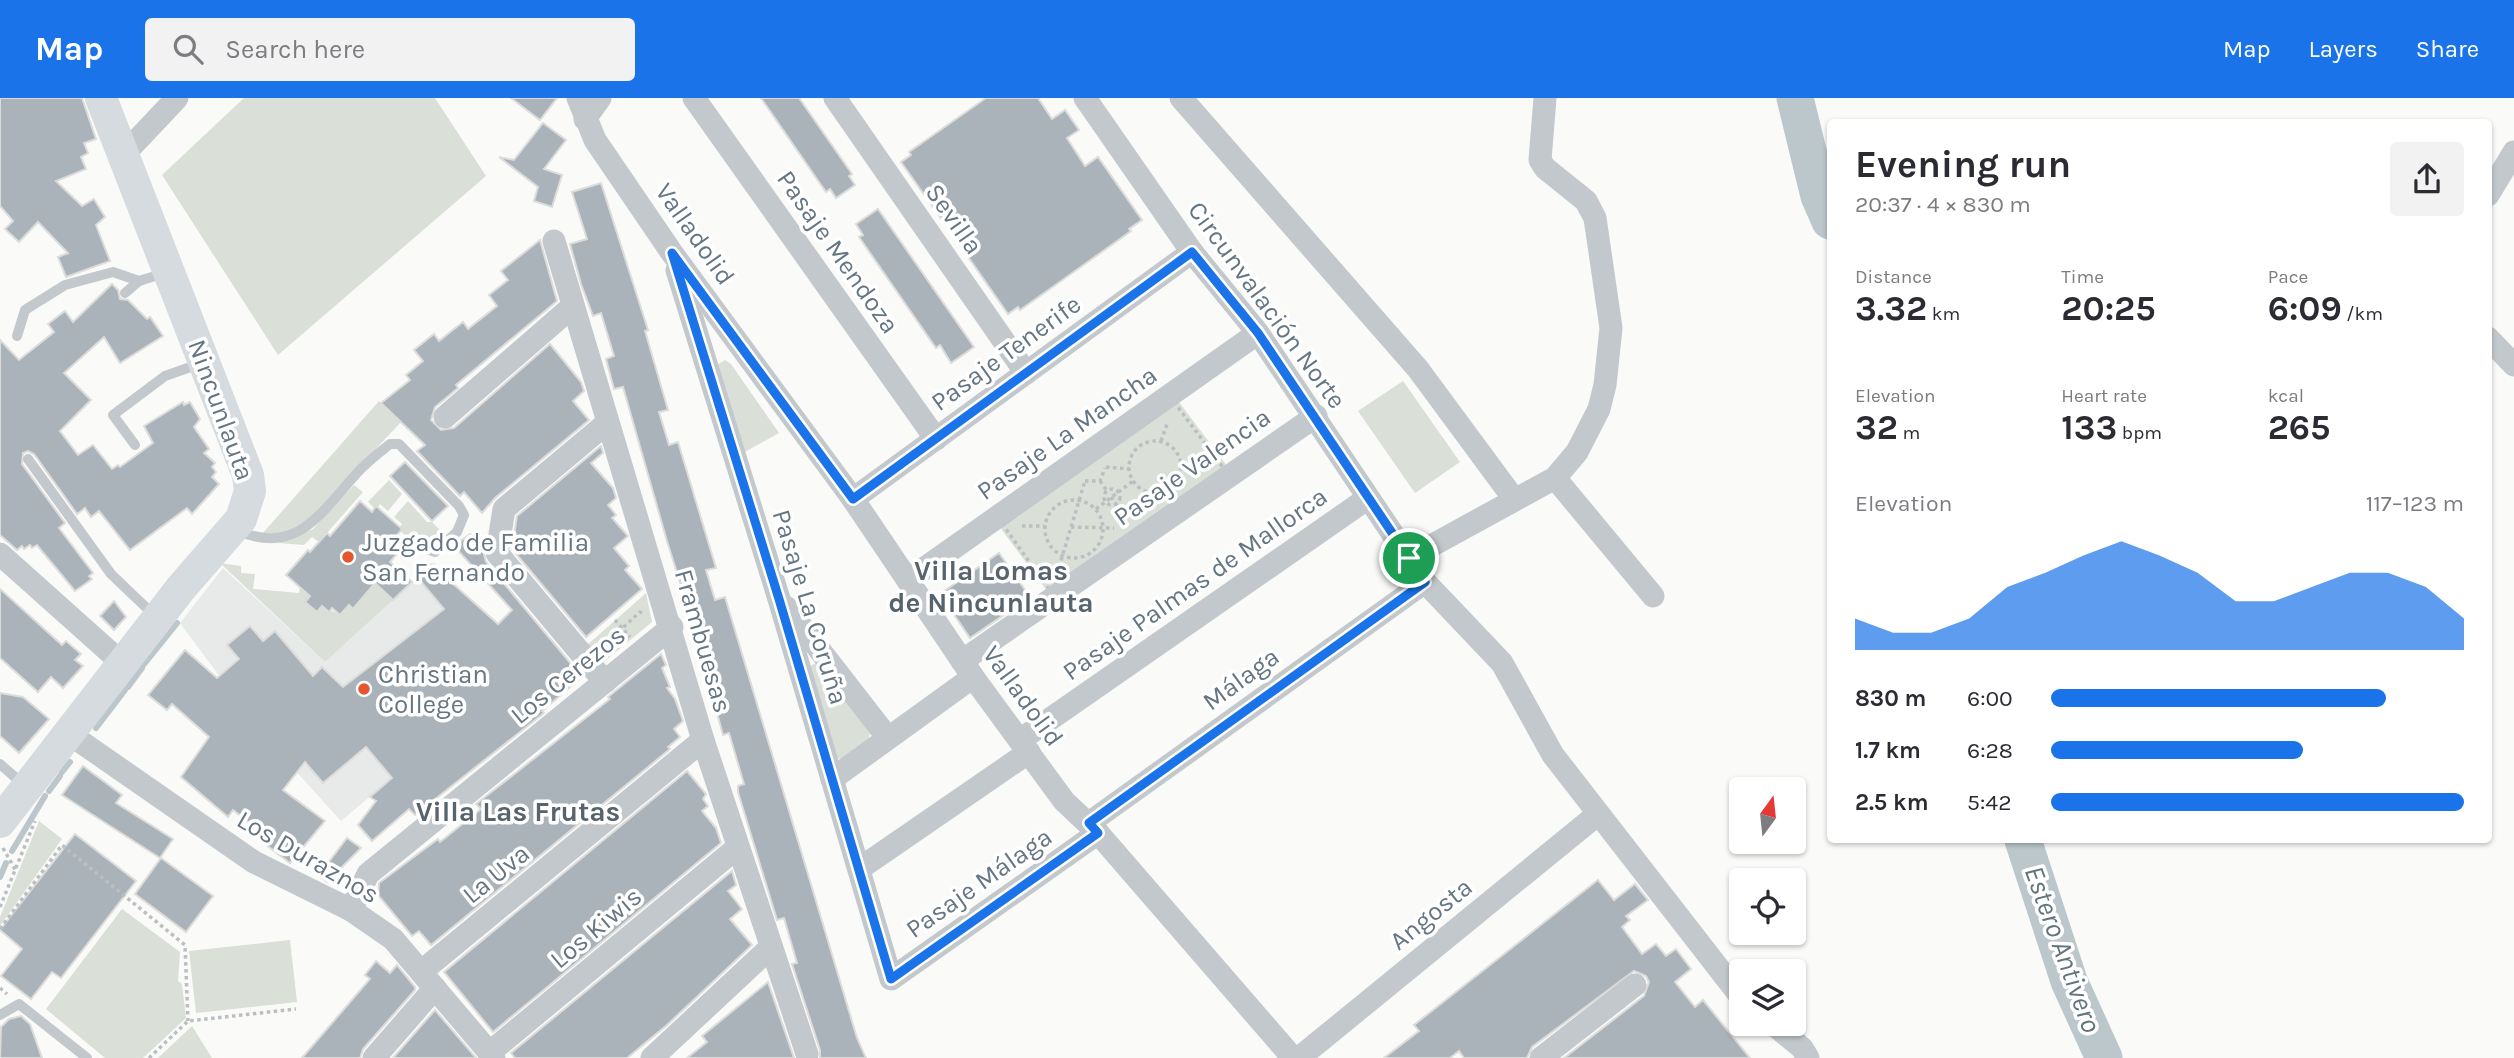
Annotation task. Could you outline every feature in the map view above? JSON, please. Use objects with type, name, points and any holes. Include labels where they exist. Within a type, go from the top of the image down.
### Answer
[{"type":"street","name":"Nincunlauta","points":[[1,834],[26,787],[157,618],[233,528],[247,506],[250,491],[248,475],[125,153],[101,98]]},
{"type":"street","points":[[125,153],[177,98]]},
{"type":"street","points":[[581,108],[600,98]]},
{"type":"street","name":"Pasaje Mendoza","points":[[694,98],[936,439]]},
{"type":"street","name":"Circunvalación Norte","points":[[1085,98],[1192,252],[1258,333],[1425,582],[1502,663],[1553,755],[1729,982]]},
{"type":"street","points":[[1181,98],[1418,369],[1514,499]]},
{"type":"street","points":[[1409,558],[1555,478],[1577,452],[1599,409],[1605,385],[1611,328],[1595,218],[1586,201],[1545,168],[1540,160],[1545,98]]},
{"type":"street","name":"Sevilla","points":[[838,99],[1027,373]]},
{"type":"street","name":"Valladolid","points":[[581,108],[595,141],[672,253],[853,499],[967,669],[1064,801],[1094,828],[1293,1058]]},
{"type":"street","points":[[2492,188],[2514,152]]},
{"type":"street","name":"Frambuesas","points":[[554,241],[703,740],[807,1054]]},
{"type":"street","name":"Pasaje Tenerife","points":[[853,499],[1192,252]]},
{"type":"street","name":"Pasaje La Coruña","points":[[672,253],[779,599],[891,979]]},
{"type":"street","points":[[445,417],[573,306]]},
{"type":"street","name":"Pasaje La Mancha","points":[[908,580],[1258,333]]},
{"type":"street","points":[[2492,342],[2514,365]]},
{"type":"street","name":"Pasaje Valencia","points":[[832,779],[888,738],[967,669],[1316,416]]},
{"type":"street","points":[[605,682],[497,553],[504,509],[607,423]]},
{"type":"street","points":[[1555,478],[1653,596]]},
{"type":"street","name":"Pasaje Palmas de Mallorca","points":[[859,869],[1024,746],[1368,498]]},
{"type":"street","points":[[0,554],[123,664]]},
{"type":"street","name":"Málaga","points":[[1094,828],[1425,582]]},
{"type":"street","points":[[779,599],[888,738]]},
{"type":"street","name":"Los Cerezos","points":[[351,910],[368,874],[671,627]]},
{"type":"street","name":"Los Duraznos","points":[[68,733],[254,862],[351,910],[393,939],[492,1056]]},
{"type":"street","name":"La Uva","points":[[374,1058],[428,980],[703,740]]},
{"type":"street","name":"Angosta","points":[[1300,1058],[1598,814]]},
{"type":"street","name":"Pasaje Málaga","points":[[891,979],[1094,828]]},
{"type":"street","name":"Los Kiwis","points":[[492,1056],[738,846]]},
{"type":"street","points":[[666,1054],[771,947]]},
{"type":"street","points":[[1541,1058],[1635,985]]},
{"type":"street","points":[[1788,1036],[1802,1048],[1808,1058]]},
{"type":"lane","points":[[17,335],[25,310],[65,285],[113,272],[139,281]]},
{"type":"lane","points":[[125,293],[139,281],[170,272]]},
{"type":"lane","points":[[135,445],[113,415],[166,376],[205,362]]},
{"type":"lane","points":[[233,528],[256,539],[278,539],[311,526],[360,470],[390,444],[399,444],[459,506],[464,515],[457,532],[435,552],[417,545]]},
{"type":"lane","points":[[28,459],[111,574],[157,618]]},
{"type":"lane","points":[[0,764],[26,787]]},
{"type":"lane","points":[[0,1014],[19,1004],[87,1058]]},
{"type":"path","points":[[1174,402],[1225,470],[1051,592],[1003,525],[1174,402]]},
{"type":"path","points":[[1149,442],[1168,444],[1180,459],[1179,478],[1165,491],[1146,492],[1133,481],[1129,469],[1134,452],[1149,442]]},
{"type":"path","points":[[1058,568],[1090,466],[1129,469]]},
{"type":"path","points":[[1100,481],[1105,467]]},
{"type":"path","points":[[1085,481],[1100,481]]},
{"type":"path","points":[[1100,481],[1125,516]]},
{"type":"path","points":[[1096,509],[1133,481]]},
{"type":"path","points":[[1107,491],[1119,492]]},
{"type":"path","points":[[1105,502],[1107,491]]},
{"type":"path","points":[[1117,504],[1119,492]]},
{"type":"path","points":[[1079,500],[1096,509],[1103,528],[1100,542],[1088,554],[1071,558],[1062,555],[1049,544],[1045,526],[1047,517],[1060,503],[1079,500]]},
{"type":"path","points":[[1105,502],[1117,504]]},
{"type":"path","points":[[1125,516],[1139,513]]},
{"type":"path","points":[[1119,528],[1125,516]]},
{"type":"path","points":[[1071,527],[1135,528]]},
{"type":"path","points":[[1051,592],[1055,580]]},
{"type":"path","points":[[0,907],[36,819]]},
{"type":"path","points":[[1,834],[16,871]]},
{"type":"path","points":[[0,929],[62,845],[185,945],[188,1021]]},
{"type":"path","points":[[149,1058],[188,1021],[296,1009]]},
{"type":"shaded area","points":[[244,98],[435,98],[486,176],[278,355],[162,175]]},
{"type":"shaded area","points":[[725,360],[731,364],[779,433],[743,453],[717,365]]},
{"type":"shaded area","points":[[1403,381],[1460,462],[1415,493],[1358,411]]},
{"type":"shaded area","points":[[1176,398],[1230,470],[1050,595],[999,526]]},
{"type":"shaded area","points":[[379,401],[401,422],[309,520],[283,533],[263,533]]},
{"type":"shaded area","points":[[389,480],[402,494],[388,511],[380,504],[376,510],[368,502]]},
{"type":"shaded area","points":[[354,485],[363,492],[319,542],[312,537],[304,545],[278,543],[313,529]]},
{"type":"shaded area","points":[[408,501],[427,522],[432,522],[446,536],[438,542],[422,535],[410,539],[398,529],[402,524],[394,517]]},
{"type":"shaded area","name":"Christian College","points":[[434,562],[524,667],[341,821],[264,736],[180,623],[223,568],[325,662]]},
{"type":"shaded area","points":[[220,563],[241,566],[241,573],[255,574],[253,589],[299,593],[300,587],[310,596],[305,602],[317,612],[322,606],[340,615],[349,605],[353,608],[375,583],[393,600],[325,662]]},
{"type":"shaded area","points":[[646,593],[652,622],[600,665],[585,647]]},
{"type":"shaded area","points":[[818,662],[870,731],[869,739],[842,759],[835,758],[810,666]]},
{"type":"shaded area","points":[[39,821],[62,839],[0,926],[0,917]]},
{"type":"shaded area","points":[[122,909],[180,952],[178,981],[182,984],[186,1018],[143,1058],[105,1058],[46,1009]]},
{"type":"shaded area","points":[[290,940],[297,1002],[196,1013],[189,951]]},
{"type":"shaded area","points":[[192,1026],[212,1058],[158,1058]]},
{"type":"building","points":[[0,98],[82,98],[96,139],[84,143],[88,153],[81,157],[86,169],[56,181],[82,206],[94,199],[105,217],[96,225],[110,261],[66,277],[58,257],[68,253],[38,222],[19,242],[5,229],[13,221],[0,206]]},
{"type":"building","points":[[511,98],[557,98],[540,120]]},
{"type":"building","points":[[761,98],[799,98],[852,174],[849,176],[855,185],[836,198],[830,189],[826,192]]},
{"type":"building","points":[[986,98],[1038,98],[1052,119],[1065,110],[1079,130],[1067,138],[1085,166],[1098,157],[1142,220],[1129,229],[1131,231],[1020,310],[1018,307],[1008,314],[964,251],[972,245],[955,217],[945,224],[901,162],[911,155],[909,152]]},
{"type":"building","points":[[543,123],[566,140],[544,169],[562,175],[552,207],[534,201],[538,187],[499,157],[514,160]]},
{"type":"building","points":[[601,183],[648,330],[645,331],[668,410],[659,412],[669,445],[678,442],[716,568],[706,570],[715,600],[725,597],[857,1038],[866,1058],[820,1058],[820,1050],[792,964],[797,963],[784,918],[777,920],[738,792],[738,786],[744,784],[729,733],[723,735],[717,713],[722,711],[667,541],[623,387],[614,389],[606,359],[614,356],[601,313],[593,316],[581,284],[570,244],[587,239],[572,192]]},
{"type":"building","points":[[878,209],[974,347],[951,363],[940,345],[936,348],[859,237],[863,235],[856,224]]},
{"type":"building","points":[[540,240],[557,301],[456,385],[458,388],[435,407],[431,420],[441,430],[454,428],[550,344],[581,382],[584,391],[573,401],[589,420],[495,498],[482,513],[464,492],[460,496],[417,451],[425,445],[381,403],[410,380],[406,375],[423,361],[414,350],[434,334],[439,341],[463,322],[468,329],[497,306],[489,295],[508,280],[501,271]]},
{"type":"building","points":[[112,284],[118,290],[120,299],[128,300],[147,319],[150,317],[163,336],[120,363],[104,337],[64,373],[91,400],[60,431],[78,455],[93,445],[112,469],[118,465],[120,467],[153,443],[144,426],[183,402],[184,405],[190,402],[200,419],[194,427],[209,449],[204,453],[215,463],[212,467],[216,472],[212,477],[219,484],[192,514],[187,508],[130,550],[99,511],[91,517],[85,508],[77,514],[34,454],[28,451],[23,453],[22,464],[65,523],[59,528],[93,573],[89,576],[92,579],[75,591],[37,545],[24,549],[22,546],[17,550],[0,535],[0,340],[19,360],[54,332],[48,324],[65,311],[73,322]]},
{"type":"building","points":[[601,446],[603,453],[591,463],[613,488],[616,498],[608,505],[616,515],[612,518],[628,536],[614,548],[629,566],[625,570],[642,589],[586,637],[512,549],[517,516]]},
{"type":"building","points":[[405,462],[448,506],[432,521],[390,476]]},
{"type":"building","name":"Juzgado de Familia San Fernando","points":[[360,501],[372,512],[376,506],[402,529],[398,534],[407,542],[390,562],[412,582],[393,600],[375,583],[353,609],[349,605],[340,615],[332,608],[329,612],[322,606],[317,612],[305,602],[310,596],[286,575],[327,533],[330,536]]},
{"type":"building","points":[[470,534],[483,550],[486,562],[582,677],[542,711],[544,713],[415,815],[409,809],[372,841],[358,825],[376,801],[370,797],[392,778],[366,747],[323,783],[305,762],[283,790],[325,821],[290,863],[256,837],[260,831],[233,810],[228,817],[181,777],[209,737],[172,704],[167,710],[148,695],[185,650],[217,678],[239,659],[227,645],[250,626],[263,641],[275,631],[313,676],[322,667],[343,687],[444,609],[417,577],[431,564],[498,624],[512,610],[454,546]]},
{"type":"building","points":[[999,553],[1030,597],[970,638],[940,594]]},
{"type":"building","points":[[0,589],[62,645],[66,641],[81,654],[75,660],[83,666],[63,688],[51,677],[38,692],[0,658]]},
{"type":"building","points":[[114,601],[126,617],[114,630],[100,616]]},
{"type":"building","points":[[661,654],[666,665],[662,668],[670,687],[667,688],[675,699],[683,721],[674,729],[680,737],[668,747],[670,749],[431,945],[419,931],[412,936],[378,895],[379,883],[438,839],[440,842],[481,809],[476,804],[610,699],[608,697]]},
{"type":"building","points":[[0,693],[23,697],[49,719],[19,753],[0,736]]},
{"type":"building","points":[[83,766],[122,795],[116,803],[173,839],[160,858],[62,795]]},
{"type":"building","points":[[687,771],[706,794],[703,799],[708,806],[702,811],[716,828],[721,843],[493,1032],[444,972]]},
{"type":"building","points":[[75,834],[136,881],[61,978],[52,972],[31,999],[1,976],[22,949],[0,930]]},
{"type":"building","points":[[347,838],[361,848],[327,882],[319,875]]},
{"type":"building","points":[[161,858],[213,896],[186,932],[135,894]]},
{"type":"building","points":[[732,871],[736,885],[728,891],[742,909],[730,919],[752,945],[667,1025],[627,1058],[515,1058],[511,1053]]},
{"type":"building","points":[[1598,880],[1614,900],[1635,884],[1648,900],[1626,916],[1630,920],[1622,927],[1642,954],[1656,944],[1666,956],[1676,949],[1691,969],[1675,982],[1695,1007],[1703,1000],[1729,1032],[1729,1036],[1732,1036],[1750,1058],[1564,1058],[1644,996],[1649,982],[1646,976],[1634,971],[1532,1047],[1527,1058],[1464,1058],[1459,1051],[1450,1058],[1384,1058],[1419,1031],[1414,1025]]},
{"type":"building","points":[[376,961],[390,973],[397,965],[415,990],[363,1049],[360,1058],[302,1058],[370,979],[365,975]]},
{"type":"building","points":[[768,982],[794,1058],[687,1058],[707,1042],[702,1036]]},
{"type":"building","points":[[435,1010],[476,1058],[393,1058]]},
{"type":"building","points":[[21,1016],[30,1024],[42,1058],[0,1058],[1,1027],[9,1019]]},
{"type":"waterway","name":"Estero Antivero","points":[[1795,98],[1819,196],[1827,214]]},
{"type":"waterway","points":[[144,664],[177,623]]},
{"type":"waterway","points":[[128,687],[142,668]]},
{"type":"waterway","points":[[96,728],[125,690]]},
{"type":"waterway","points":[[62,772],[70,762]]},
{"type":"waterway","points":[[49,791],[60,776]]},
{"type":"waterway","points":[[12,851],[45,796]]},
{"type":"waterway","name":"Estero Antivero","points":[[2024,843],[2069,981],[2104,1058]]},
{"type":"waterway","points":[[0,877],[6,863]]},
{"type":"place","name":"Juzgado de Familia San Fernando","points":[[348,557]]},
{"type":"place","name":"Christian College","points":[[364,689]]},
{"type":"district","name":"Villa Lomas de Nincunlauta","points":[[991,586]]},
{"type":"district","name":"Villa Las Frutas","points":[[518,811]]},
{"type":"route","points":[[1192,252],[1258,333],[1409,558],[1425,582],[1089,823],[1098,833],[891,979],[779,599],[672,253],[853,499],[1192,252]]}]
